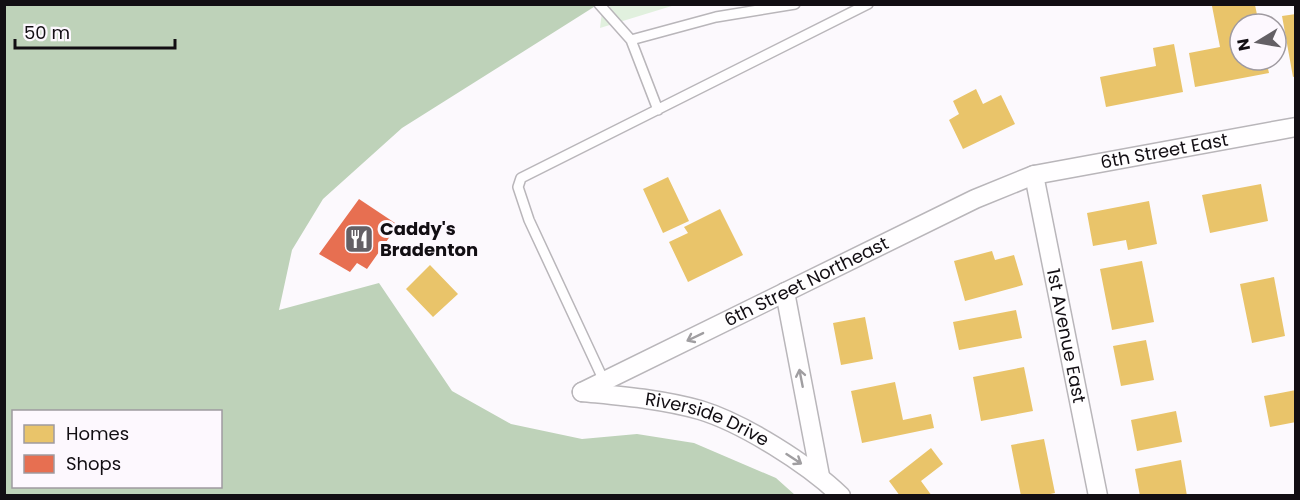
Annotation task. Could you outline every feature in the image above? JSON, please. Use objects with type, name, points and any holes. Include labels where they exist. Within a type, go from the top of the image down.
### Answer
[{"type":"street","name":"6th Street East","points":[[1034,175],[1296,127]]},
{"type":"street","name":"6th Street Northeast","points":[[582,392],[975,199],[1034,175]]},
{"type":"street","name":"1st Avenue East","points":[[1034,175],[1098,495]]},
{"type":"street","points":[[785,292],[820,476]]},
{"type":"street","name":"Riverside Drive","points":[[582,392],[646,398],[701,410],[770,444],[820,476],[841,495]]},
{"type":"lane","points":[[599,4],[631,40],[658,110]]},
{"type":"lane","points":[[631,40],[716,17],[795,4]]},
{"type":"lane","points":[[604,381],[532,227],[520,196],[518,182],[521,178],[868,4]]},
{"type":"shaded area","points":[[4,5],[597,5],[402,128],[323,199],[292,250],[279,310],[379,283],[452,391],[511,424],[582,439],[637,434],[694,443],[776,478],[795,495],[5,495]]},
{"type":"shaded area","points":[[612,5],[675,5],[600,28],[602,12]]},
{"type":"building: Homes","points":[[1255,5],[1256,12],[1228,12],[1228,72],[1269,73],[1195,87],[1189,53],[1220,47],[1212,6]]},
{"type":"building: Homes","points":[[1296,14],[1296,76],[1293,77],[1288,49],[1288,15]]},
{"type":"building: Homes","points":[[1174,44],[1183,92],[1106,107],[1100,77],[1156,66],[1153,48]]},
{"type":"building: Homes","points":[[976,89],[983,104],[1001,95],[1015,124],[963,149],[949,120],[959,114],[953,101]]},
{"type":"building: Homes","points":[[668,177],[689,221],[663,233],[643,189]]},
{"type":"building: Homes","points":[[1261,184],[1268,221],[1210,233],[1202,195]]},
{"type":"building: Homes","points":[[1149,201],[1157,244],[1128,250],[1126,240],[1093,246],[1087,213]]},
{"type":"building: Homes","points":[[720,209],[743,255],[688,282],[669,242],[688,233],[684,227]]},
{"type":"building: Homes","points":[[992,251],[995,260],[1014,255],[1023,285],[965,301],[954,261]]},
{"type":"building: Homes","points":[[1142,261],[1154,322],[1112,330],[1100,269]]},
{"type":"building: Homes","points":[[430,265],[458,294],[433,317],[406,289]]},
{"type":"building: Homes","points":[[1274,277],[1285,336],[1252,343],[1240,284]]},
{"type":"building: Homes","points":[[1016,310],[1022,338],[959,350],[953,322]]},
{"type":"building: Homes","points":[[865,317],[873,359],[841,365],[833,323]]},
{"type":"building: Homes","points":[[1146,340],[1154,380],[1121,386],[1113,346]]},
{"type":"building: Homes","points":[[1024,367],[1033,411],[981,421],[973,377]]},
{"type":"building: Homes","points":[[895,382],[903,420],[931,414],[934,428],[862,443],[851,391]]},
{"type":"building: Homes","points":[[1296,390],[1296,422],[1270,427],[1264,396]]},
{"type":"building: Homes","points":[[1176,411],[1182,442],[1137,451],[1131,420]]},
{"type":"building: Homes","points":[[1044,439],[1055,493],[1021,496],[1011,445]]},
{"type":"building: Homes","points":[[931,448],[943,464],[921,481],[932,496],[900,496],[889,481]]},
{"type":"building: Homes","points":[[1181,460],[1187,496],[1140,496],[1135,469]]},
{"type":"building: Shops","name":"Caddy's Bradenton","points":[[359,199],[398,225],[367,269],[357,263],[350,272],[319,254]]},
{"type":"place","name":"Caddy's Bradenton","points":[[359,239]]}]
